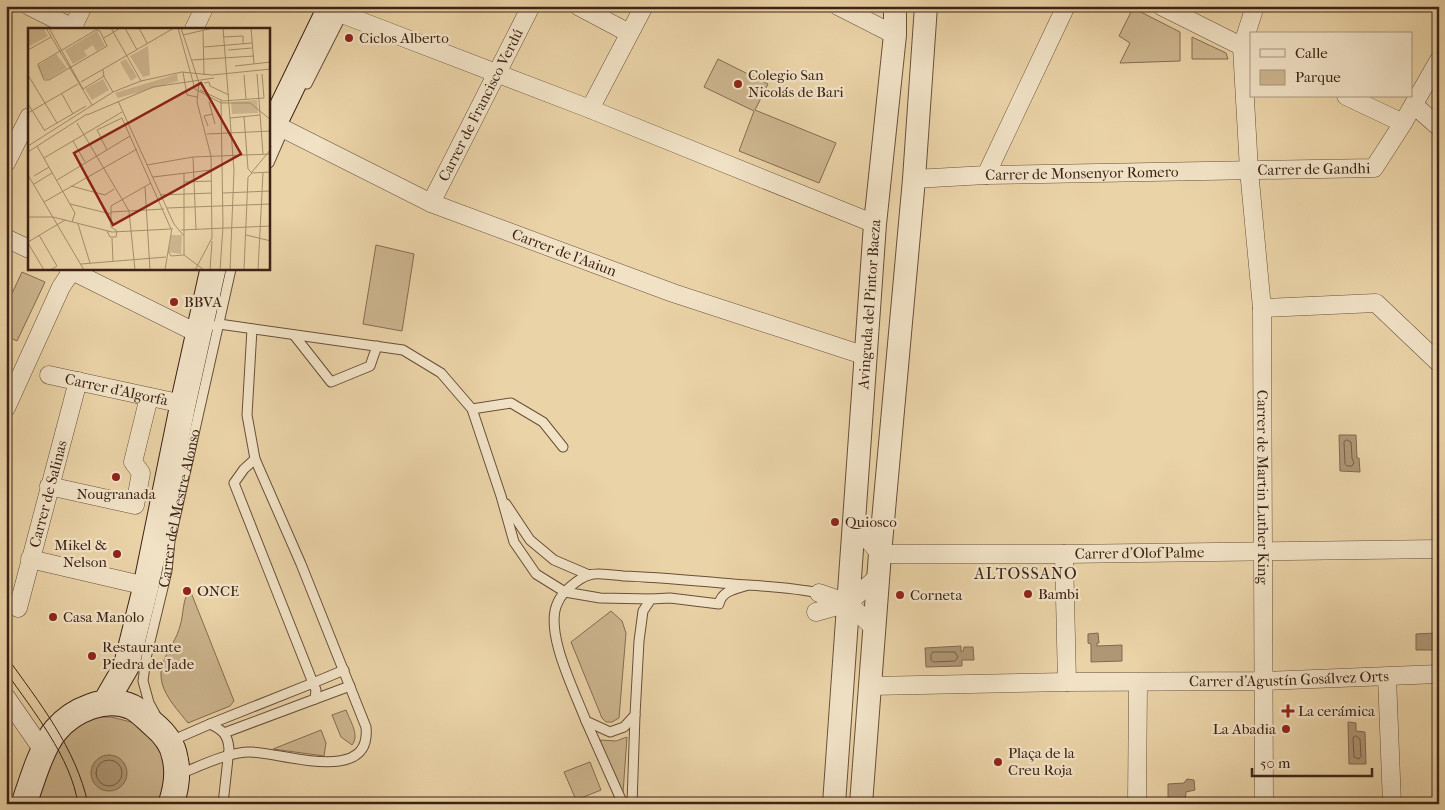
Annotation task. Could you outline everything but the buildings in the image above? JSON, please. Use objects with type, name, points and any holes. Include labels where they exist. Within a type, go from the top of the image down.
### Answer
[{"type":"main road","points":[[276,127],[337,9]]},
{"type":"main road","name":"Carrer del Mestre Alonso","points":[[105,704],[126,667],[146,586],[183,404],[209,329],[213,270]]},
{"type":"main road","name":"Carrer del Mestre Alonso","points":[[24,804],[44,752],[56,730],[70,716],[87,708],[119,703],[132,707],[157,727],[170,742],[175,758],[177,775],[176,788],[171,804]]},
{"type":"street","points":[[29,6],[73,28],[83,6]]},
{"type":"street","points":[[195,28],[206,6]]},
{"type":"street","name":"Carrer de Francisco Verdú","points":[[431,203],[531,6]]},
{"type":"street","points":[[578,6],[629,33]]},
{"type":"street","points":[[590,108],[644,6]]},
{"type":"street","points":[[838,6],[895,35]]},
{"type":"street","name":"Avinguda del Pintor Baeza","points":[[834,804],[875,224],[895,35],[895,6]]},
{"type":"street","name":"Avinguda del Pintor Baeza","points":[[861,804],[914,179],[926,6]]},
{"type":"street","points":[[986,175],[1066,6]]},
{"type":"street","points":[[1161,6],[1247,49],[1250,33]]},
{"type":"street","points":[[1250,32],[1255,6]]},
{"type":"street","points":[[337,9],[496,74],[590,108],[875,224]]},
{"type":"street","name":"Carrer de Martin Luther King","points":[[1247,49],[1249,170],[1262,308],[1264,804]]},
{"type":"street","name":"Carrer de Gandhi","points":[[1249,170],[1374,168],[1414,105],[1439,60]]},
{"type":"street","points":[[1350,98],[1403,123]]},
{"type":"street","points":[[1414,105],[1439,127]]},
{"type":"street","points":[[6,163],[28,119]]},
{"type":"street","name":"Carrer de l'Aaiun","points":[[276,127],[431,203],[673,294],[866,356]]},
{"type":"street","name":"Carrer de Monsenyor Romero","points":[[914,179],[986,175],[1249,170]]},
{"type":"street","points":[[6,238],[28,249]]},
{"type":"street","points":[[6,408],[70,270]]},
{"type":"street","points":[[73,270],[209,329]]},
{"type":"street","points":[[1262,308],[1376,303],[1439,363]]},
{"type":"street","name":"Carrer d'Algorfa","points":[[49,375],[183,404]]},
{"type":"street","name":"Carrer de Salinas","points":[[18,608],[78,381]]},
{"type":"street","points":[[49,486],[135,505],[141,473],[133,462],[148,397]]},
{"type":"street","points":[[816,612],[848,603],[880,565],[854,523]]},
{"type":"street","name":"Carrer d'Olof Palme","points":[[880,565],[1064,554],[1439,549]]},
{"type":"street","points":[[1064,554],[1067,682]]},
{"type":"street","points":[[30,559],[146,586]]},
{"type":"street","points":[[819,593],[848,603],[875,629]]},
{"type":"street","name":"Carrer d'Agustín Gosálvez Orts","points":[[1138,682],[1264,681],[1439,674]]},
{"type":"street","points":[[1387,677],[1392,804]]},
{"type":"street","points":[[871,686],[1138,682],[1137,804]]},
{"type":"street","points":[[6,698],[44,752]]},
{"type":"lane","points":[[302,94],[337,9]]},
{"type":"lane","points":[[270,158],[276,127]]},
{"type":"lane","name":"Carrer del Mestre Alonso","points":[[170,742],[149,702],[143,681],[146,658],[167,571],[170,541],[209,329],[232,270]]},
{"type":"lane","points":[[209,329],[252,329],[403,350],[441,373],[472,409],[514,542],[536,574],[565,592],[600,598],[670,598],[719,604],[720,598],[726,593],[748,585]]},
{"type":"lane","points":[[177,775],[227,756],[248,752],[332,763],[346,760],[355,755],[367,737],[366,727],[344,670],[301,564],[255,459],[247,415],[252,329]]},
{"type":"lane","points":[[294,335],[331,382],[370,366],[377,346]]},
{"type":"lane","points":[[472,409],[511,403],[543,422],[563,447]]},
{"type":"lane","points":[[255,459],[234,482],[316,690],[315,699]]},
{"type":"lane","points":[[501,496],[530,540],[554,560],[589,574],[748,585],[819,593]]},
{"type":"lane","points":[[589,574],[568,588],[558,602],[553,618],[556,642],[586,721],[623,804]]},
{"type":"lane","points":[[632,804],[639,641],[643,611],[651,599]]},
{"type":"lane","points":[[170,742],[344,670]]},
{"type":"lane","points":[[224,733],[350,686]]},
{"type":"lane","points":[[586,721],[610,732],[624,727],[635,715]]},
{"type":"lane","points":[[210,724],[224,733],[228,740],[227,774],[222,804]]},
{"type":"green space","points":[[1133,8],[1180,32],[1180,61],[1120,63],[1130,43],[1119,36]]},
{"type":"green space","points":[[1192,37],[1226,53],[1228,59],[1192,59]]},
{"type":"green space","points":[[718,59],[768,84],[755,110],[836,143],[819,183],[739,151],[754,111],[704,87]]},
{"type":"green space","points":[[376,245],[414,254],[402,331],[363,324]]},
{"type":"green space","points":[[22,272],[45,282],[17,341],[6,336],[6,306]]},
{"type":"green space","points":[[190,590],[234,701],[230,706],[188,723],[166,693],[161,676],[165,658],[179,630],[184,602]]},
{"type":"green space","points":[[611,611],[622,621],[626,633],[619,718],[612,722],[606,722],[602,718],[571,642]]},
{"type":"green space","points":[[346,710],[355,732],[352,745],[341,737],[332,715]]},
{"type":"green space","points":[[111,717],[131,722],[149,732],[162,750],[166,781],[158,804],[35,804],[54,754],[69,732],[79,724],[92,718]]},
{"type":"green space","points":[[321,730],[326,743],[324,756],[273,749]]},
{"type":"green space","points":[[627,737],[622,795],[600,740],[616,741]]},
{"type":"green space","points":[[590,762],[601,790],[576,800],[564,772]]},
{"type":"water","points":[[1339,435],[1356,435],[1360,472],[1340,471]]},
{"type":"water","points":[[1439,623],[1439,650],[1416,650],[1416,634],[1436,633]]},
{"type":"water","points":[[1098,633],[1099,643],[1097,643],[1097,646],[1122,645],[1122,661],[1091,662],[1091,644],[1088,643],[1088,634]]},
{"type":"water","points":[[961,646],[961,652],[964,647],[973,647],[974,660],[962,660],[962,666],[926,667],[925,648]]},
{"type":"water","points":[[1348,722],[1356,723],[1356,731],[1365,732],[1366,764],[1349,764]]},
{"type":"water","points":[[109,755],[121,761],[127,773],[121,785],[109,791],[97,785],[91,773],[97,761]]},
{"type":"water","points":[[1187,779],[1194,780],[1195,790],[1186,792],[1185,804],[1168,804],[1168,784],[1184,783]]},
{"type":"tram line","points":[[6,656],[55,726],[75,764],[88,804]]},
{"type":"tram line","points":[[6,672],[39,719],[59,752],[68,769],[78,804]]},
{"type":"place","name":"Ciclos Alberto","points":[[349,38]]},
{"type":"place","name":"Colegio San Nicolás de Bari","points":[[738,84]]},
{"type":"place","name":"BBVA","points":[[174,302]]},
{"type":"place","name":"Nougranada","points":[[116,477]]},
{"type":"place","name":"Quiosco","points":[[835,522]]},
{"type":"place","name":"Mikel & Nelson","points":[[117,554]]},
{"type":"place","name":"ONCE","points":[[187,591]]},
{"type":"place","name":"Bambi","points":[[1028,594]]},
{"type":"place","name":"Corneta","points":[[900,595]]},
{"type":"place","name":"Casa Manolo","points":[[53,617]]},
{"type":"place","name":"Restaurante Piedra de Jade","points":[[92,656]]},
{"type":"place","name":"La cerámica","points":[[1288,711]]},
{"type":"place","name":"La Abadia","points":[[1286,729]]},
{"type":"place","name":"Plaça de la Creu Roja","points":[[998,762]]},
{"type":"district","name":"ALTOSSANO","points":[[1026,573]]}]
